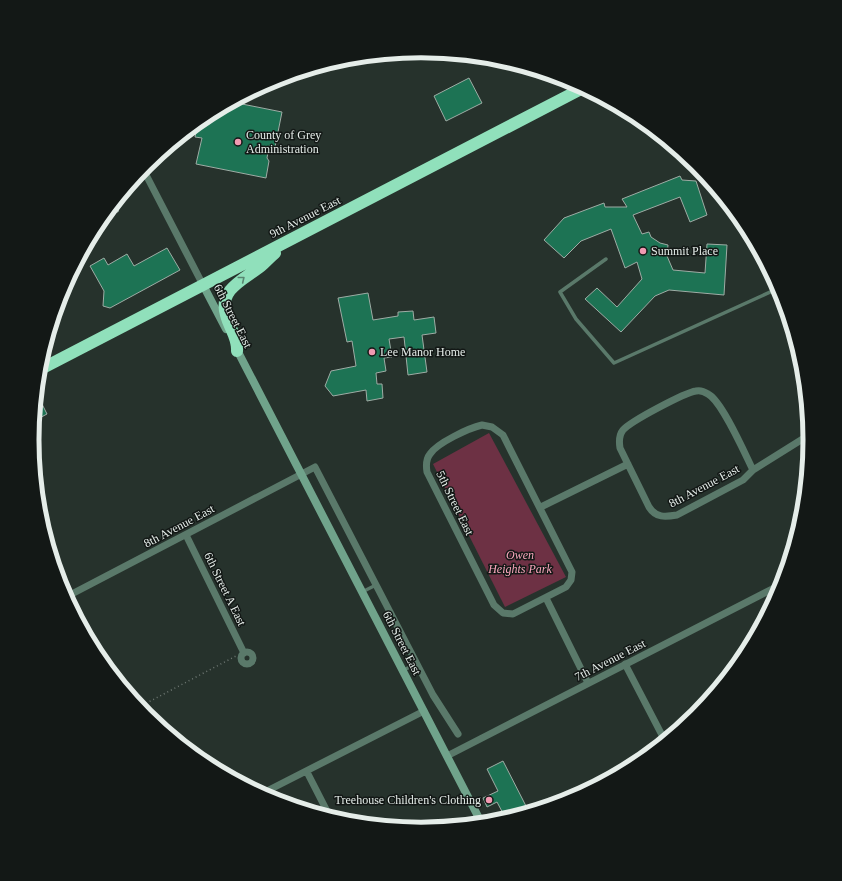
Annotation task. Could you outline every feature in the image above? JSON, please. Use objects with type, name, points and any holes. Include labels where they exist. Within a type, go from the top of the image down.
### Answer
[{"type":"highway","name":"9th Avenue East","points":[[46,366],[576,92]]},
{"type":"highway","points":[[237,351],[238,343],[225,315],[224,304],[227,296],[234,286],[260,267],[284,244]]},
{"type":"main road","name":"6th Street East","points":[[203,285],[479,818]]},
{"type":"street","name":"6th Street East","points":[[146,175],[203,285]]},
{"type":"street","points":[[541,507],[628,464],[620,444],[623,430],[631,423],[678,398],[697,391],[709,394],[717,401],[753,470]]},
{"type":"street","name":"5th Street East","points":[[482,425],[492,427],[503,435],[541,507],[571,568],[571,580],[566,587],[546,598],[513,614],[503,613],[496,608],[428,477],[426,467],[428,457],[434,449],[463,432],[482,425]]},
{"type":"street","name":"8th Avenue East","points":[[628,464],[651,510],[656,514],[666,517],[677,515],[743,480],[753,470],[803,439]]},
{"type":"street","name":"6th Street East","points":[[301,474],[313,467],[317,468],[441,709],[458,734]]},
{"type":"street","name":"8th Avenue East","points":[[71,594],[301,474]]},
{"type":"street","name":"6th Street A East","points":[[186,535],[241,653]]},
{"type":"street","name":"7th Avenue East","points":[[447,756],[773,588]]},
{"type":"street","points":[[546,598],[588,683]]},
{"type":"street","points":[[625,664],[663,737]]},
{"type":"street","points":[[269,790],[424,711]]},
{"type":"street","points":[[307,772],[326,810]]},
{"type":"lane","points":[[606,259],[560,292],[576,319],[614,363],[773,291]]},
{"type":"lane","points":[[362,592],[377,584]]},
{"type":"lane","points":[[403,670],[417,663]]},
{"type":"path","points":[[145,704],[233,659],[241,653]]},
{"type":"green space","name":"Owen Heights Park","points":[[489,433],[566,577],[505,607],[433,464]]},
{"type":"building","points":[[469,78],[482,103],[446,121],[434,96]]},
{"type":"building","name":"County of Grey Administration","points":[[241,104],[282,112],[275,147],[269,146],[267,158],[269,161],[266,178],[196,164],[202,138],[195,137],[196,132]]},
{"type":"building","name":"Summit Place","points":[[680,176],[682,180],[696,181],[707,215],[690,222],[680,197],[633,215],[642,234],[649,232],[651,237],[660,243],[668,245],[667,256],[673,270],[705,273],[707,244],[727,245],[724,295],[669,290],[655,296],[621,332],[585,299],[597,288],[617,307],[642,279],[637,262],[625,268],[611,229],[581,241],[564,258],[544,240],[564,218],[604,203],[605,207],[627,207],[622,199]]},
{"type":"building","points":[[167,248],[180,270],[110,308],[103,306],[104,291],[90,266],[104,258],[108,265],[127,254],[134,266]]},
{"type":"building","name":"Lee Manor Home","points":[[368,293],[373,320],[398,316],[398,312],[413,311],[414,320],[434,317],[436,333],[422,335],[427,372],[408,375],[404,337],[389,339],[392,357],[384,358],[386,371],[376,373],[377,384],[382,384],[383,398],[367,401],[366,390],[333,396],[325,386],[331,371],[356,366],[352,341],[347,342],[338,298]]},
{"type":"building","points":[[41,402],[47,414],[40,418]]},
{"type":"building","points":[[503,761],[527,807],[503,813],[497,802],[487,807],[483,798],[498,791],[487,769]]},
{"type":"place","name":"County of Grey Administration","points":[[238,142]]},
{"type":"place","name":"Summit Place","points":[[643,251]]},
{"type":"place","name":"Lee Manor Home","points":[[372,352]]},
{"type":"place","name":"Treehouse Children's Clothing","points":[[489,800]]}]
